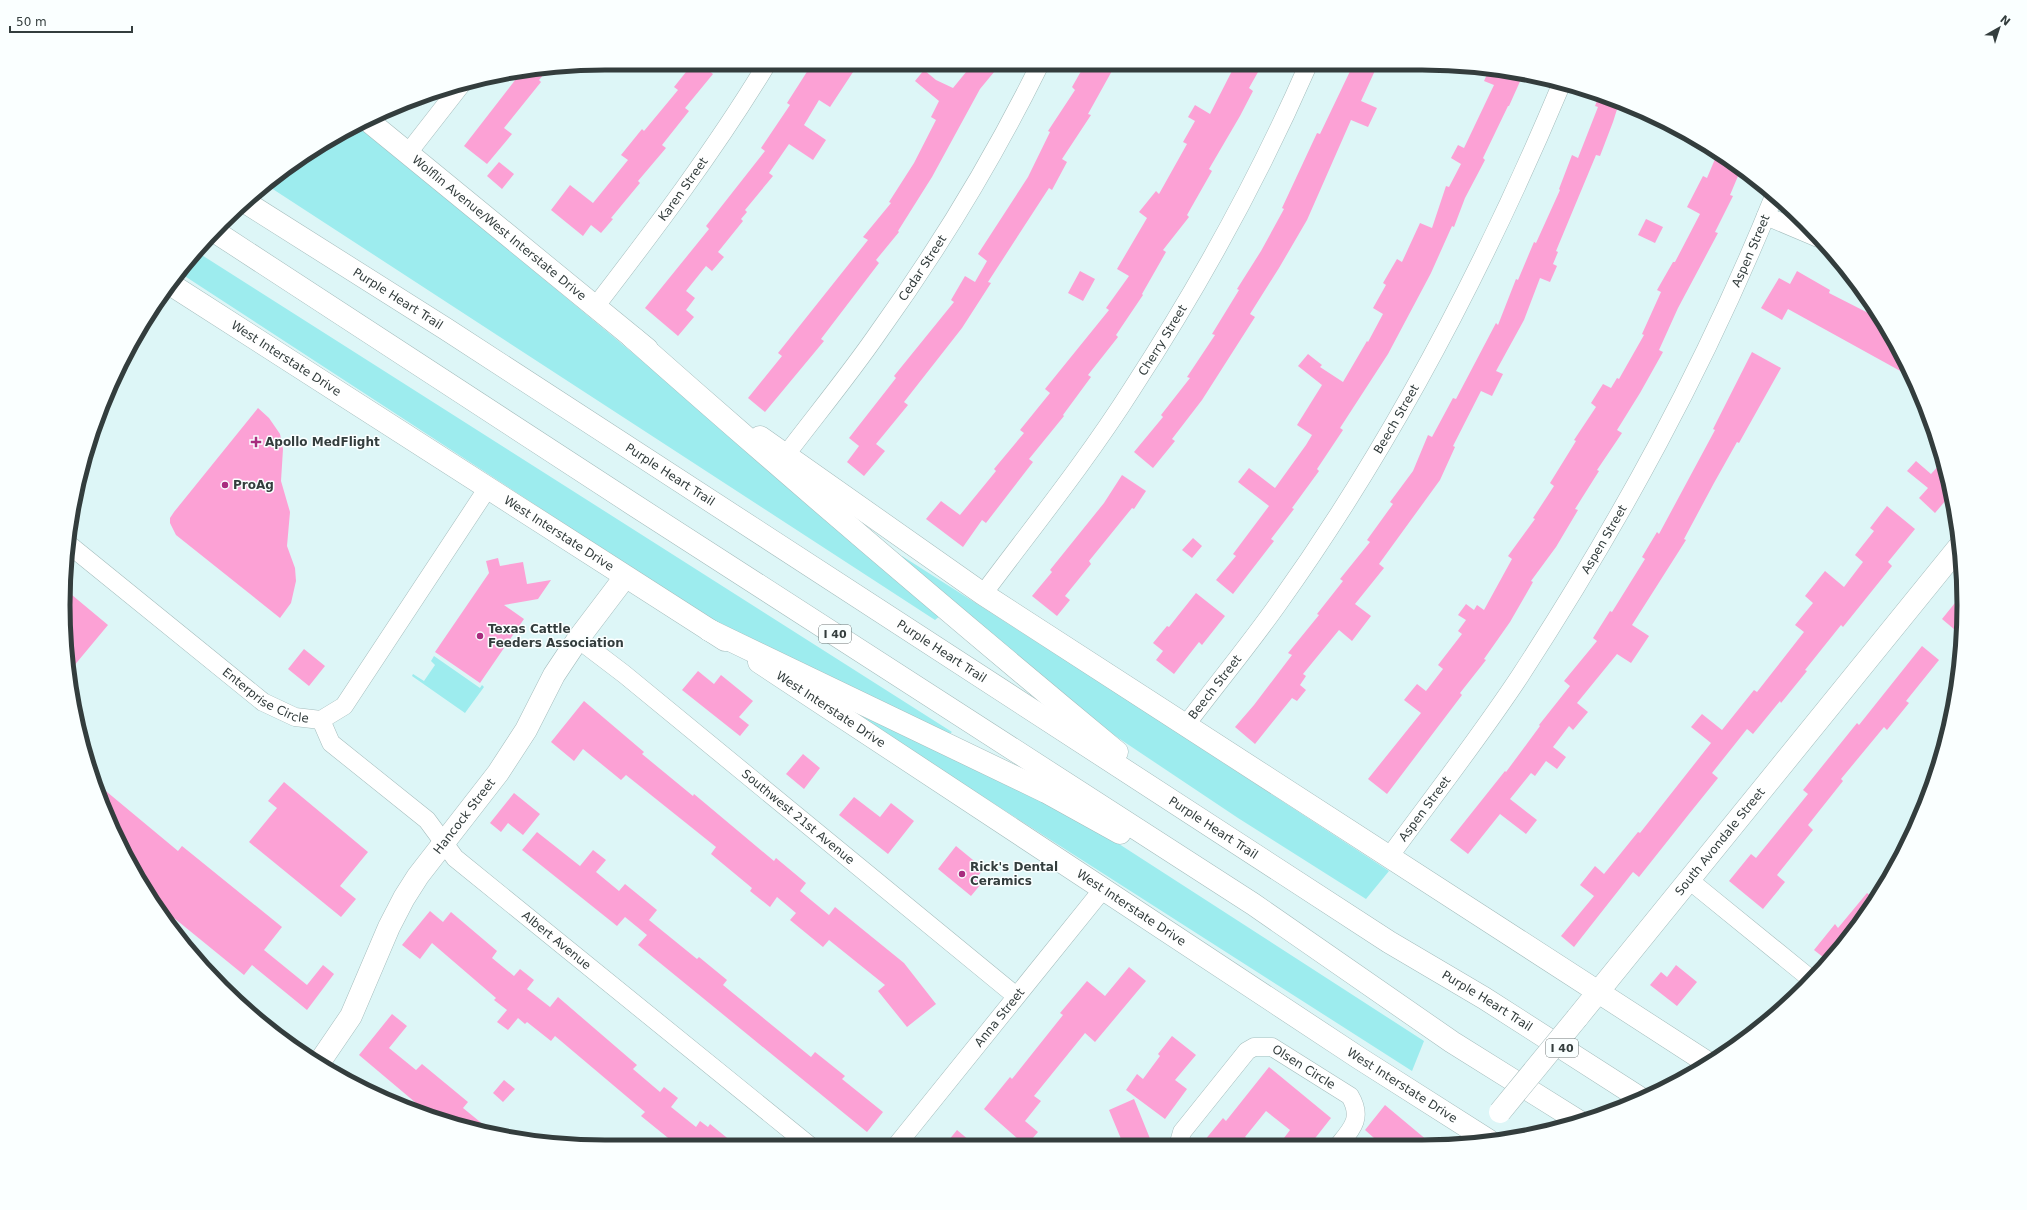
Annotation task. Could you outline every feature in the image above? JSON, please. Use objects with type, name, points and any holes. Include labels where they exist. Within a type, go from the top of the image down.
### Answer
[{"type":"main road","name":"Wolflin Avenue/West Interstate Drive","points":[[372,123],[632,337]]},
{"type":"main road","name":"Purple Heart Trail","points":[[250,205],[446,329],[1389,942],[1484,998],[1636,1095]]},
{"type":"main road","name":"I 40","points":[[220,235],[631,503],[1253,904],[1452,1042],[1574,1118]]},
{"type":"main road","name":"West Interstate Drive","points":[[175,287],[487,489],[709,630],[1478,1137]]},
{"type":"main road","points":[[632,337],[785,456],[983,594],[1703,1060]]},
{"type":"main road","points":[[632,337],[760,450],[1018,671],[1200,820]]},
{"type":"main road","name":"South Avondale Street","points":[[1484,1136],[1500,1112],[1954,553]]},
{"type":"main road","name":"Hancock Street","points":[[322,1059],[351,1016],[389,927],[404,898],[516,747],[554,675],[578,639],[625,577]]},
{"type":"main road","points":[[709,630],[1046,792],[1253,904]]},
{"type":"street","name":"Karen Street","points":[[595,307],[666,215],[726,128],[763,70]]},
{"type":"street","name":"Cedar Street","points":[[785,456],[877,334],[908,290],[981,174],[1037,70]]},
{"type":"street","name":"Cherry Street","points":[[983,594],[1096,442],[1161,343],[1242,201],[1306,70]]},
{"type":"street","name":"Beech Street","points":[[1185,726],[1283,597],[1344,506],[1399,416],[1472,281],[1520,180],[1560,88]]},
{"type":"street","points":[[408,153],[456,91]]},
{"type":"street","name":"Aspen Street","points":[[1390,857],[1475,741],[1519,677],[1625,505],[1693,379],[1772,201]]},
{"type":"street","points":[[1766,216],[1805,233]]},
{"type":"street","name":"Enterprise Circle","points":[[73,548],[263,702],[295,717],[321,720],[344,706],[487,489]]},
{"type":"street","name":"Southwest 21st Avenue","points":[[578,639],[630,679],[1016,996]]},
{"type":"street","name":"Albert Avenue","points":[[321,720],[331,743],[427,820],[455,858],[803,1140]]},
{"type":"street","points":[[1688,880],[1807,976]]},
{"type":"street","name":"Anna Street","points":[[901,1140],[1103,889]]},
{"type":"street","name":"Olsen Circle","points":[[1180,1140],[1182,1132],[1247,1050],[1262,1046],[1272,1047],[1350,1096],[1356,1110],[1356,1120],[1354,1127],[1343,1140]]},
{"type":"shaded area","points":[[362,128],[740,442],[941,615],[935,620],[271,188],[308,160]]},
{"type":"shaded area","points":[[201,255],[952,732],[946,737],[727,630],[184,276]]},
{"type":"shaded area","points":[[902,556],[1095,679],[1389,871],[1366,899],[1238,818],[1081,713],[897,560]]},
{"type":"shaded area","points":[[434,656],[480,688],[482,685],[484,687],[465,713],[412,676],[413,674],[424,681],[435,665],[431,661]]},
{"type":"shaded area","points":[[861,709],[1071,813],[1424,1041],[1412,1071],[857,716]]},
{"type":"building","points":[[688,70],[708,70],[713,74],[685,108],[689,111],[662,145],[666,148],[638,181],[640,183],[611,218],[613,219],[601,233],[591,225],[583,236],[551,210],[570,185],[593,203],[628,160],[621,155],[642,129],[644,131],[678,90],[674,87]]},
{"type":"building","points":[[808,70],[854,70],[830,107],[819,100],[804,125],[826,140],[813,160],[789,144],[769,173],[773,176],[745,210],[747,212],[741,219],[743,221],[718,252],[724,257],[712,271],[706,266],[686,291],[695,298],[686,310],[694,317],[678,336],[645,308],[709,229],[706,226],[765,151],[761,148],[790,105],[787,103]]},
{"type":"building","points":[[924,70],[936,80],[953,88],[968,70],[996,70],[980,89],[932,177],[898,231],[899,232],[876,260],[879,263],[821,339],[824,341],[765,412],[748,398],[782,356],[778,353],[868,240],[863,237],[891,203],[889,202],[914,163],[936,120],[931,117],[939,101],[915,81]]},
{"type":"building","points":[[1082,70],[1112,70],[1088,114],[1091,115],[1062,159],[1067,162],[1052,190],[1049,188],[988,282],[991,283],[962,328],[904,402],[908,405],[876,444],[885,451],[864,476],[847,462],[859,446],[849,438],[896,378],[894,376],[954,302],[951,300],[965,276],[975,282],[987,261],[978,254],[1028,177],[1050,132],[1048,131],[1075,90],[1072,87]]},
{"type":"building","points":[[1232,70],[1259,70],[1249,88],[1253,91],[1209,169],[1212,171],[1187,215],[1189,217],[1163,250],[1166,252],[1142,294],[1143,295],[1116,335],[1118,337],[1088,375],[1091,377],[1063,415],[1064,416],[1029,459],[1033,462],[986,523],[982,520],[963,547],[926,519],[941,501],[960,515],[996,471],[994,469],[1024,433],[1020,430],[1050,393],[1045,389],[1109,310],[1106,308],[1129,276],[1117,269],[1147,218],[1139,212],[1156,191],[1159,194],[1187,144],[1183,142],[1195,121],[1188,117],[1195,105],[1210,114]]},
{"type":"building","points":[[1351,70],[1375,70],[1361,101],[1377,108],[1368,127],[1351,120],[1307,220],[1250,314],[1255,317],[1202,400],[1172,439],[1175,441],[1153,468],[1134,452],[1163,417],[1161,415],[1190,378],[1187,377],[1215,335],[1212,334],[1239,290],[1237,289],[1261,251],[1284,209],[1282,208],[1317,133],[1320,134]]},
{"type":"building","points":[[544,74],[539,80],[541,82],[504,128],[512,134],[487,164],[464,146],[517,78]]},
{"type":"building","points":[[1487,74],[1521,79],[1483,158],[1485,160],[1465,198],[1454,227],[1452,226],[1431,273],[1388,354],[1340,428],[1343,430],[1317,469],[1319,471],[1292,508],[1294,509],[1271,539],[1274,541],[1233,594],[1216,580],[1236,556],[1233,554],[1269,506],[1238,482],[1249,468],[1275,488],[1306,445],[1312,435],[1297,425],[1322,385],[1298,366],[1308,354],[1322,365],[1320,367],[1343,382],[1367,341],[1368,342],[1383,314],[1373,308],[1386,285],[1383,283],[1397,259],[1402,262],[1420,223],[1432,228],[1446,186],[1449,187],[1461,164],[1451,158],[1458,145],[1464,148],[1494,85],[1484,81]]},
{"type":"building","points":[[1598,99],[1618,107],[1600,156],[1596,155],[1556,251],[1558,252],[1553,264],[1557,266],[1550,282],[1540,278],[1524,320],[1496,371],[1503,374],[1492,396],[1481,391],[1453,446],[1455,447],[1440,480],[1379,564],[1384,568],[1355,604],[1371,616],[1352,641],[1339,630],[1303,674],[1306,676],[1300,685],[1306,690],[1297,701],[1292,698],[1255,744],[1235,727],[1254,705],[1292,655],[1288,653],[1319,615],[1317,614],[1343,581],[1340,579],[1370,542],[1367,540],[1393,504],[1390,502],[1413,471],[1428,435],[1432,437],[1453,398],[1456,399],[1496,323],[1498,325],[1516,279],[1518,280],[1534,242],[1536,243],[1560,190],[1559,189],[1572,155],[1578,158],[1598,107],[1595,106]]},
{"type":"building","points":[[1716,158],[1739,174],[1730,195],[1733,196],[1715,232],[1718,233],[1678,308],[1659,350],[1663,352],[1617,430],[1622,433],[1597,470],[1599,471],[1575,509],[1578,510],[1556,547],[1531,581],[1533,582],[1510,622],[1484,659],[1486,660],[1460,693],[1462,695],[1387,794],[1368,779],[1421,713],[1404,700],[1417,684],[1426,691],[1443,669],[1438,665],[1462,634],[1458,631],[1466,620],[1458,615],[1466,604],[1474,610],[1477,605],[1484,610],[1512,559],[1508,556],[1535,519],[1533,518],[1554,486],[1550,483],[1576,441],[1574,440],[1596,407],[1591,403],[1603,384],[1611,388],[1617,378],[1619,379],[1644,335],[1642,334],[1661,292],[1657,290],[1673,262],[1675,262],[1700,214],[1687,207],[1703,176],[1707,178]]},
{"type":"building","points":[[499,162],[514,174],[502,189],[487,176]]},
{"type":"building","points":[[1646,219],[1663,227],[1655,243],[1638,235]]},
{"type":"building","points":[[1080,271],[1095,279],[1083,301],[1068,293]]},
{"type":"building","points":[[1797,271],[1830,290],[1829,293],[1871,314],[1904,373],[1788,309],[1782,320],[1761,308],[1779,278],[1790,284]]},
{"type":"building","points":[[1752,352],[1781,368],[1739,443],[1737,442],[1714,483],[1684,539],[1686,540],[1632,625],[1649,636],[1631,663],[1617,654],[1577,703],[1588,712],[1573,730],[1569,726],[1553,747],[1566,757],[1557,769],[1546,761],[1535,776],[1531,773],[1510,799],[1537,820],[1526,834],[1500,814],[1468,854],[1450,840],[1505,771],[1506,772],[1540,726],[1539,725],[1570,686],[1564,681],[1597,641],[1593,638],[1610,611],[1612,612],[1645,559],[1642,557],[1657,532],[1659,534],[1715,430],[1713,429]]},
{"type":"building","points":[[258,408],[269,418],[280,434],[283,449],[281,481],[290,512],[287,546],[295,568],[296,581],[291,603],[280,618],[176,535],[170,523],[170,518],[174,512]]},
{"type":"building","points":[[1916,461],[1931,474],[1939,466],[1947,499],[1935,513],[1919,498],[1928,488],[1907,471]]},
{"type":"building","points":[[1122,475],[1146,491],[1134,509],[1132,508],[1089,561],[1091,564],[1065,596],[1070,600],[1057,616],[1032,596],[1052,572],[1050,570],[1104,503]]},
{"type":"building","points":[[1887,506],[1915,529],[1888,562],[1892,566],[1843,627],[1841,625],[1781,703],[1780,701],[1753,734],[1747,729],[1712,773],[1718,778],[1639,877],[1633,872],[1574,947],[1561,936],[1594,896],[1580,885],[1595,866],[1604,874],[1638,832],[1640,833],[1711,743],[1691,727],[1702,714],[1722,730],[1754,690],[1757,692],[1804,632],[1795,625],[1813,603],[1805,596],[1825,571],[1844,587],[1863,562],[1855,555],[1874,531],[1870,528]]},
{"type":"building","points":[[1193,538],[1202,546],[1192,558],[1182,550]]},
{"type":"building","name":"Texas Cattle Feeders Association","points":[[498,558],[500,566],[523,562],[527,584],[551,580],[538,599],[504,605],[524,619],[480,683],[435,652],[489,573],[486,561]]},
{"type":"building","points":[[1196,593],[1225,616],[1202,645],[1199,642],[1174,674],[1156,660],[1163,651],[1153,643],[1167,626],[1169,627]]},
{"type":"building","points":[[70,594],[108,625],[74,666],[71,640]]},
{"type":"building","points":[[1957,601],[1956,631],[1942,619]]},
{"type":"building","points":[[1922,646],[1939,660],[1906,701],[1909,703],[1887,730],[1884,727],[1841,779],[1843,781],[1808,825],[1813,830],[1777,875],[1785,882],[1763,909],[1729,881],[1751,854],[1756,858],[1808,794],[1803,790],[1857,723],[1859,725]]},
{"type":"building","points":[[304,649],[325,666],[309,686],[288,669]]},
{"type":"building","points":[[698,671],[714,684],[721,675],[753,701],[739,717],[749,725],[740,736],[682,690]]},
{"type":"building","points":[[584,701],[644,752],[642,754],[693,796],[694,794],[774,861],[776,858],[806,883],[800,891],[829,915],[835,907],[904,963],[936,1004],[907,1027],[878,991],[885,985],[829,940],[823,947],[790,920],[796,913],[777,897],[770,907],[750,891],[752,888],[711,854],[716,847],[626,775],[621,780],[583,749],[574,761],[551,742]]},
{"type":"building","points":[[803,754],[820,768],[804,789],[786,774]]},
{"type":"building","points":[[284,782],[368,852],[340,886],[356,899],[341,917],[249,842],[277,808],[268,801]]},
{"type":"building","points":[[102,788],[178,851],[182,846],[282,927],[264,950],[307,985],[323,965],[334,974],[307,1010],[252,965],[244,975],[174,918],[173,920],[160,902],[125,842]]},
{"type":"building","points":[[514,793],[540,814],[523,835],[508,823],[501,832],[490,823]]},
{"type":"building","points":[[854,797],[880,817],[891,803],[914,821],[888,854],[839,815]]},
{"type":"building","points":[[537,832],[580,866],[593,850],[606,860],[596,872],[619,891],[625,884],[657,910],[649,920],[697,959],[699,957],[727,980],[723,985],[811,1057],[815,1052],[845,1076],[842,1079],[883,1112],[867,1132],[638,945],[647,935],[625,917],[617,926],[522,850]]},
{"type":"building","name":"Rick's Dental Ceramics","points":[[956,846],[984,869],[975,879],[981,884],[971,896],[938,869]]},
{"type":"building","points":[[1867,893],[1871,896],[1846,931],[1824,958],[1814,950],[1835,924],[1838,928]]},
{"type":"building","points":[[430,911],[443,922],[451,912],[497,951],[492,958],[514,976],[520,969],[534,980],[527,989],[550,1007],[558,997],[637,1065],[633,1069],[660,1092],[664,1087],[678,1098],[671,1107],[696,1127],[700,1121],[708,1127],[710,1124],[730,1140],[671,1140],[641,1116],[645,1112],[555,1036],[551,1041],[527,1022],[525,1024],[518,1018],[508,1030],[497,1022],[507,1010],[494,1000],[496,998],[432,943],[420,959],[402,945]]},
{"type":"building","points":[[1676,965],[1697,982],[1677,1006],[1650,985],[1661,972],[1667,977]]},
{"type":"building","points":[[1129,967],[1146,981],[1095,1042],[1085,1033],[1034,1096],[1041,1101],[1025,1121],[1038,1132],[1031,1140],[1019,1140],[984,1109],[1010,1077],[1012,1079],[1063,1015],[1060,1013],[1087,981],[1105,996]]},
{"type":"building","points":[[392,1014],[407,1026],[389,1048],[416,1070],[422,1064],[468,1102],[463,1108],[486,1126],[421,1107],[359,1055]]},
{"type":"building","points":[[1172,1036],[1196,1055],[1175,1080],[1187,1089],[1165,1119],[1126,1090],[1137,1074],[1143,1079],[1160,1056],[1158,1054]]},
{"type":"building","points":[[1269,1067],[1331,1118],[1314,1140],[1282,1140],[1290,1130],[1266,1111],[1245,1137],[1249,1140],[1205,1140],[1223,1118],[1226,1121]]},
{"type":"building","points":[[504,1080],[515,1089],[503,1102],[493,1093]]},
{"type":"building","points":[[1134,1099],[1151,1140],[1122,1140],[1109,1110]]},
{"type":"building","points":[[1385,1105],[1427,1140],[1372,1140],[1374,1138],[1365,1130]]},
{"type":"building","points":[[957,1130],[969,1140],[949,1140]]},
{"type":"place","name":"Apollo MedFlight","points":[[256,442]]},
{"type":"place","name":"ProAg","points":[[225,485]]},
{"type":"place","name":"Texas Cattle Feeders Association","points":[[480,636]]},
{"type":"place","name":"Rick's Dental Ceramics","points":[[962,874]]}]
